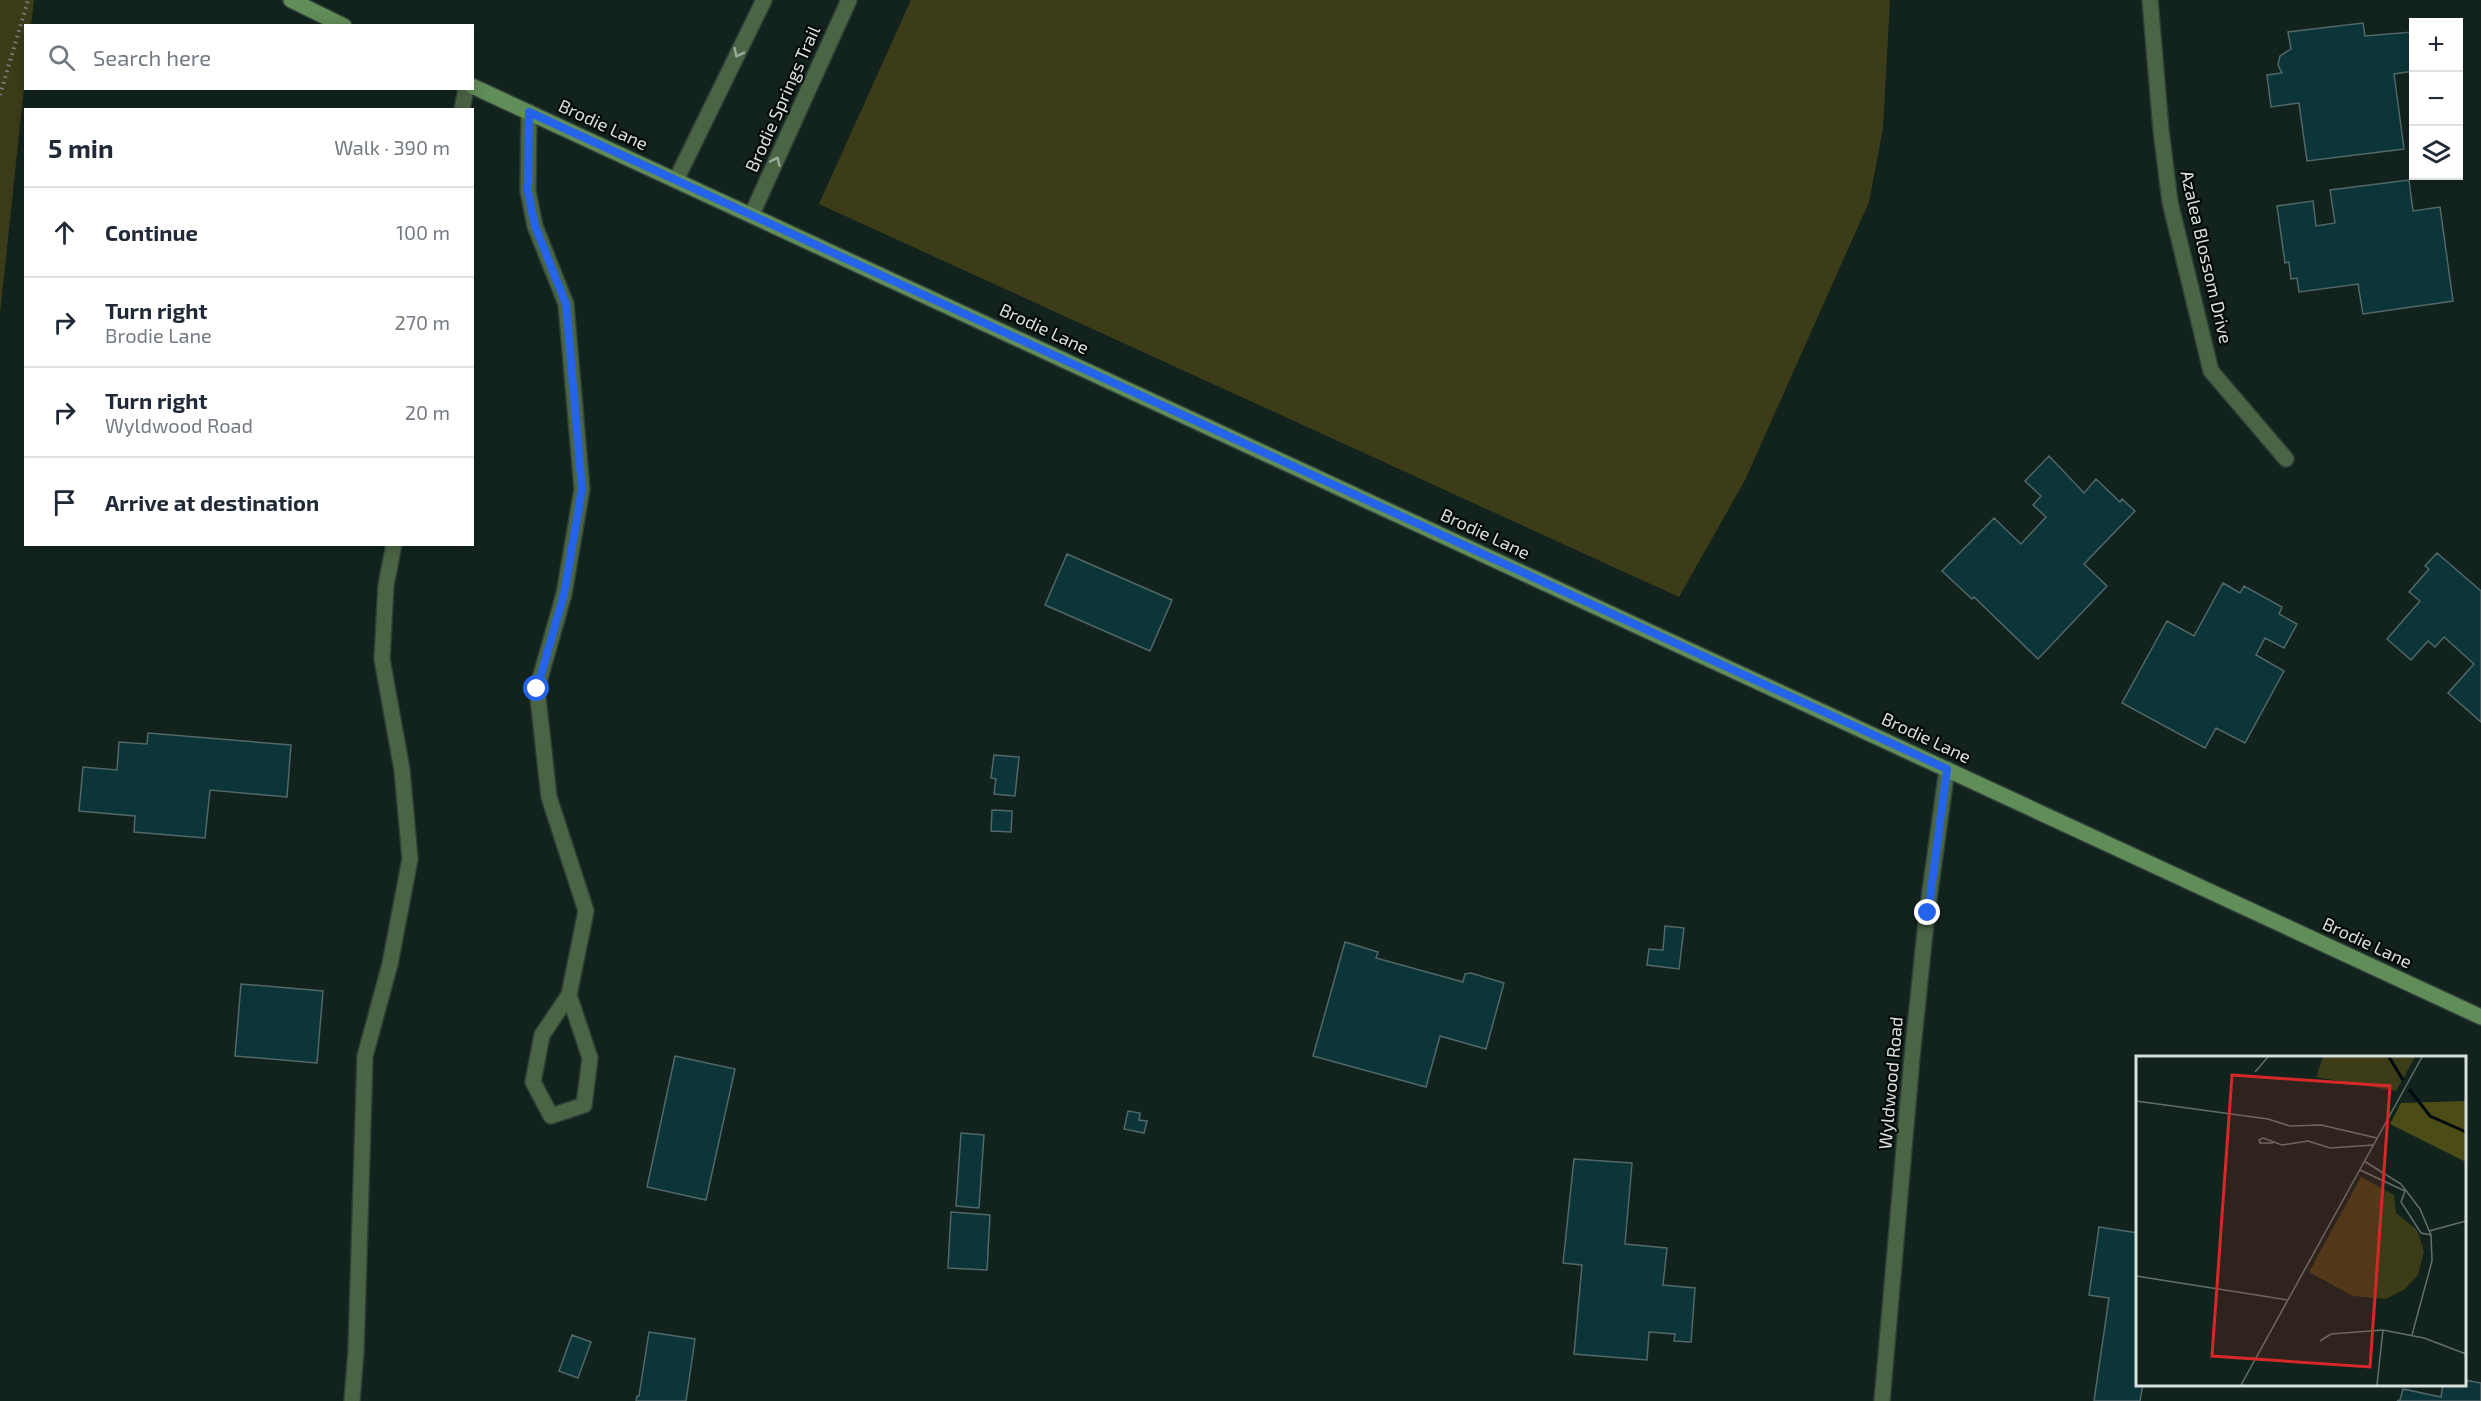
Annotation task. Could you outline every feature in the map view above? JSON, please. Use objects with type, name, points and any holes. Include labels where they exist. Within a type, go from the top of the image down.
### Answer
[{"type":"main road","points":[[291,0],[340,24]]},
{"type":"main road","name":"Brodie Lane","points":[[474,87],[2481,1017]]},
{"type":"street","points":[[676,180],[764,0]]},
{"type":"street","name":"Brodie Springs Trail","points":[[752,214],[849,0]]},
{"type":"street","name":"Azalea Blossom Drive","points":[[2150,0],[2170,202],[2211,371],[2286,459]]},
{"type":"street","points":[[462,108],[466,90]]},
{"type":"street","points":[[529,112],[528,192],[535,226],[566,304],[582,489],[564,594],[537,689],[549,797],[586,911],[568,995],[542,1035],[533,1082],[551,1116],[584,1105],[590,1059],[568,995]]},
{"type":"street","points":[[352,1401],[356,1351],[365,1056],[390,964],[410,859],[402,770],[382,659],[386,585],[394,546]]},
{"type":"street","name":"Wyldwood Road","points":[[1882,1401],[1915,1035],[1947,769]]},
{"type":"path","points":[[0,95],[28,0]]},
{"type":"shaded area","points":[[0,0],[34,0],[31,24],[24,24],[24,88],[0,314]]},
{"type":"shaded area","points":[[911,0],[1890,0],[1883,128],[1869,202],[1745,480],[1679,597],[819,204]]},
{"type":"building","points":[[2363,23],[2365,36],[2409,32],[2409,72],[2394,74],[2404,149],[2307,161],[2299,103],[2271,107],[2267,75],[2282,73],[2278,65],[2280,56],[2291,49],[2288,32]]},
{"type":"building","points":[[2409,180],[2413,211],[2440,207],[2453,301],[2363,314],[2358,284],[2299,292],[2297,278],[2291,279],[2289,262],[2285,263],[2277,206],[2313,201],[2316,226],[2335,223],[2330,190]]},
{"type":"building","points":[[2049,456],[2084,493],[2096,479],[2120,502],[2122,499],[2135,511],[2084,564],[2107,586],[2038,659],[1974,597],[1972,599],[1942,571],[1994,518],[2021,544],[2046,517],[2033,505],[2041,496],[2025,481]]},
{"type":"building","points":[[2437,553],[2481,591],[2481,722],[2448,693],[2474,664],[2444,637],[2435,647],[2428,641],[2411,660],[2387,639],[2420,601],[2409,592],[2429,569],[2425,566]]},
{"type":"building","points":[[1067,554],[1172,600],[1150,651],[1045,605]]},
{"type":"building","points":[[2223,583],[2240,593],[2244,586],[2282,607],[2279,614],[2297,624],[2284,648],[2265,638],[2256,655],[2284,671],[2245,743],[2216,728],[2205,748],[2122,703],[2167,621],[2194,636]]},
{"type":"building","points":[[148,733],[291,745],[287,797],[210,790],[205,838],[134,832],[135,816],[79,811],[83,767],[117,770],[119,742],[147,744]]},
{"type":"building","points":[[994,755],[1019,757],[1015,796],[994,794],[996,779],[991,778]]},
{"type":"building","points":[[992,810],[1012,811],[1011,832],[991,831]]},
{"type":"building","points":[[1665,926],[1684,928],[1679,969],[1647,965],[1649,949],[1663,950]]},
{"type":"building","points":[[1345,942],[1378,952],[1376,958],[1463,982],[1465,974],[1471,973],[1504,983],[1486,1049],[1440,1036],[1426,1087],[1313,1056]]},
{"type":"building","points":[[241,984],[323,991],[317,1063],[235,1056]]},
{"type":"building","points":[[675,1056],[735,1069],[706,1200],[647,1187]]},
{"type":"building","points":[[1128,1111],[1140,1113],[1139,1120],[1147,1121],[1144,1133],[1124,1129]]},
{"type":"building","points":[[961,1133],[984,1135],[979,1208],[956,1206]]},
{"type":"building","points":[[1574,1159],[1632,1163],[1625,1244],[1667,1248],[1663,1285],[1695,1288],[1691,1342],[1674,1341],[1675,1334],[1649,1332],[1647,1360],[1574,1354],[1582,1265],[1563,1263]]},
{"type":"building","points":[[951,1212],[990,1215],[987,1270],[948,1268]]},
{"type":"building","points":[[2099,1227],[2136,1233],[2136,1386],[2143,1386],[2140,1401],[2094,1401],[2109,1298],[2089,1295]]},
{"type":"building","points":[[649,1332],[695,1339],[686,1401],[636,1401],[639,1396]]},
{"type":"building","points":[[572,1335],[591,1342],[578,1378],[559,1371]]},
{"type":"building","points":[[2466,1380],[2481,1383],[2481,1401],[2397,1401],[2400,1400],[2403,1389],[2441,1397],[2443,1386],[2466,1386]]},
{"type":"route","points":[[537,689],[564,594],[582,489],[566,304],[535,226],[528,192],[529,112],[1947,769],[1928,913]]}]
